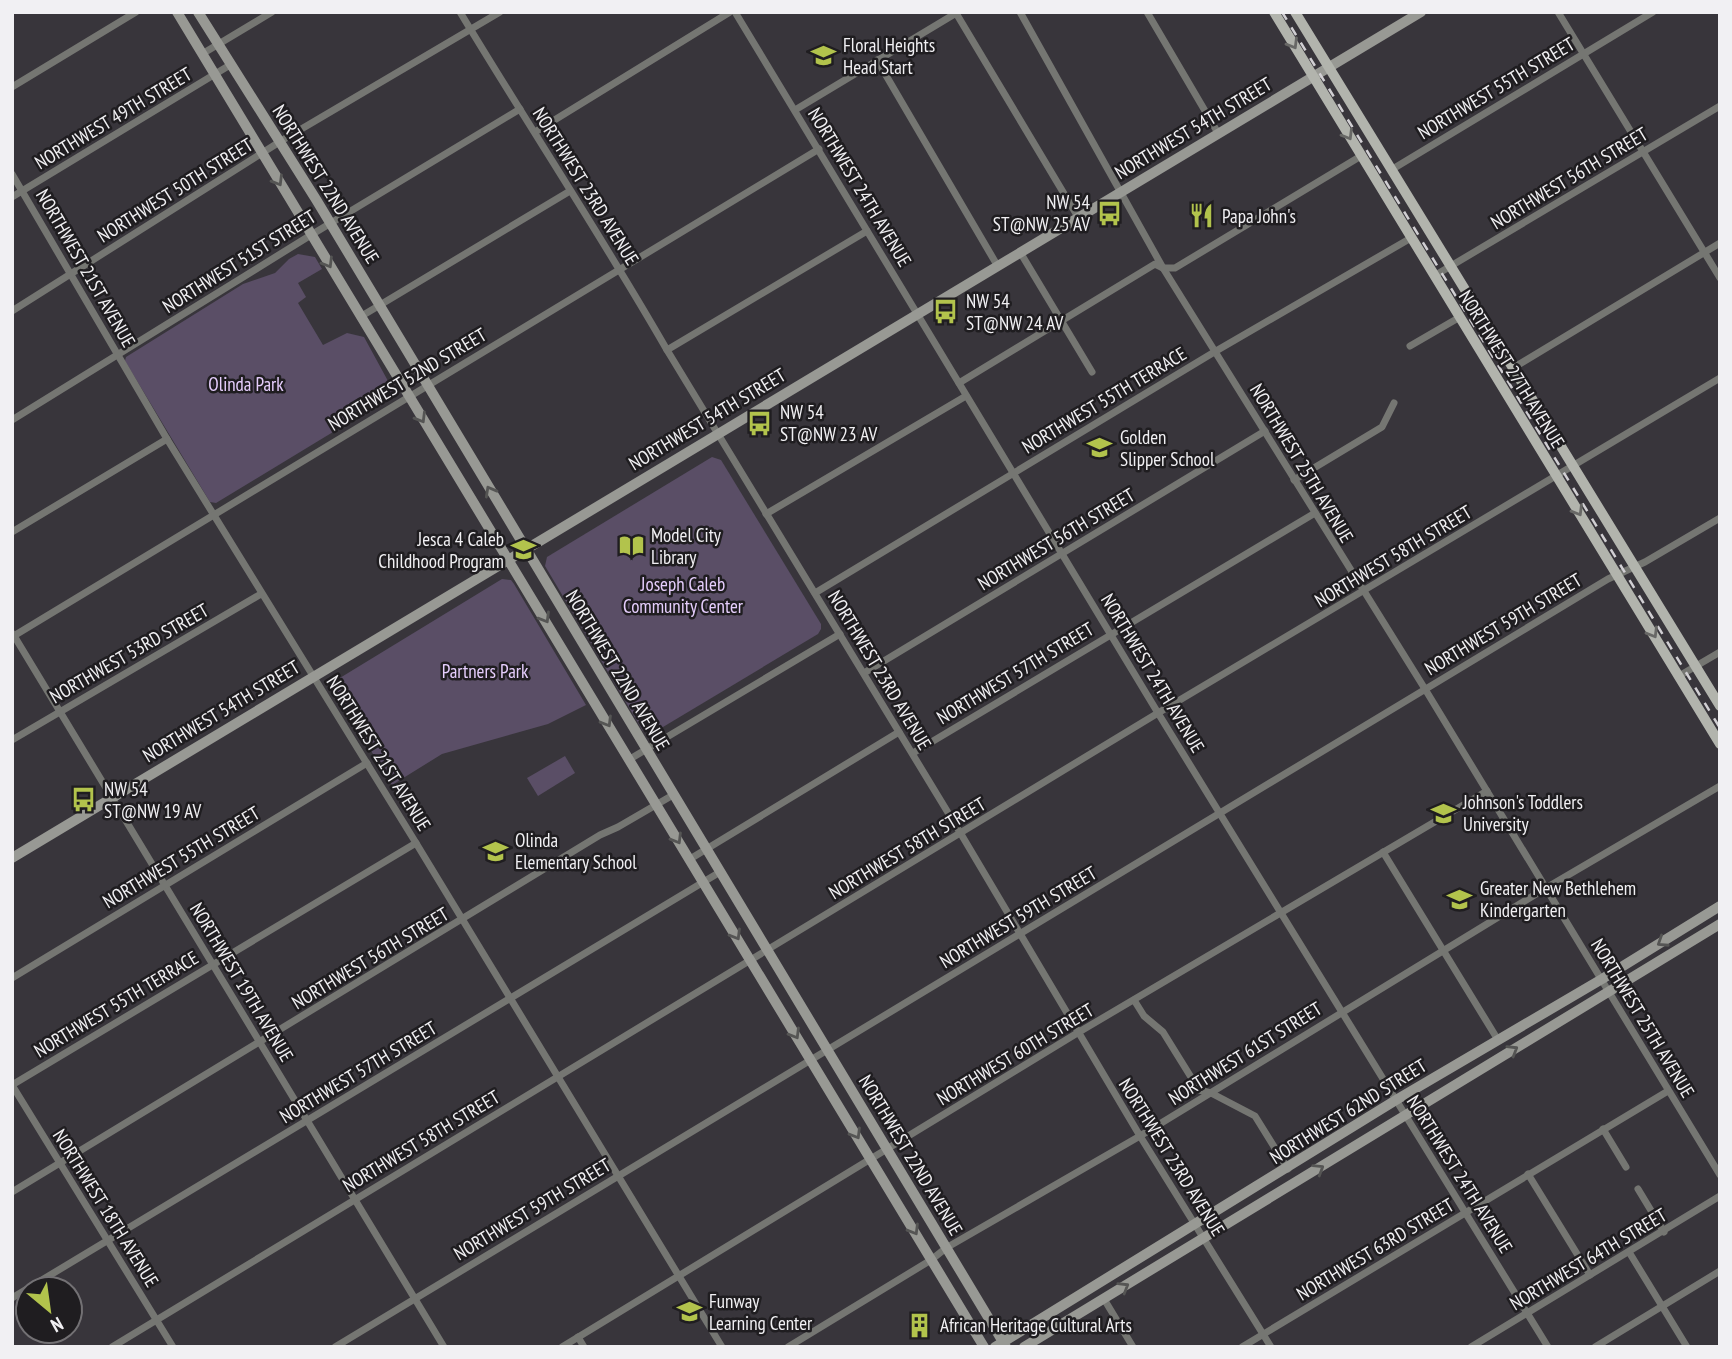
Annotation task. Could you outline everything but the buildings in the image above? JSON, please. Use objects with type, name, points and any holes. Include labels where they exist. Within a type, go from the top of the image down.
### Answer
[{"type":"main road","name":"NORTHWEST 22ND AVENUE","points":[[177,12],[984,1347]]},
{"type":"main road","name":"NORTHWEST 22ND AVENUE","points":[[198,12],[281,141],[380,305],[1002,1345]]},
{"type":"main road","name":"NORTHWEST 27TH AVENUE","points":[[1274,12],[1720,744]]},
{"type":"main road","name":"NORTHWEST 27TH AVENUE","points":[[1296,12],[1720,706]]},
{"type":"main road","name":"NORTHWEST 54TH STREET","points":[[12,858],[1421,12]]},
{"type":"main road","name":"NORTHWEST 62ND STREET","points":[[1002,1345],[1396,1100],[1720,906]]},
{"type":"main road","name":"NORTHWEST 62ND STREET","points":[[1024,1347],[1720,924]]},
{"type":"street","points":[[12,87],[136,12]]},
{"type":"street","name":"NORTHWEST 49TH STREET","points":[[202,54],[272,12]]},
{"type":"street","name":"NORTHWEST 23RD AVENUE","points":[[460,12],[621,270],[1140,1136],[1271,1347]]},
{"type":"street","name":"NORTHWEST 50TH STREET","points":[[12,311],[281,141],[500,12]]},
{"type":"street","points":[[535,132],[733,12]]},
{"type":"street","name":"NORTHWEST 24TH AVENUE","points":[[733,12],[819,149],[1158,713],[1548,1347]]},
{"type":"street","name":"NORTHWEST 25TH AVENUE","points":[[1020,12],[1164,268],[1425,689],[1720,1175]]},
{"type":"street","points":[[1147,12],[1218,133]]},
{"type":"street","points":[[1558,12],[1720,278]]},
{"type":"street","name":"NORTHWEST 55TH STREET","points":[[1391,170],[1653,12]]},
{"type":"street","points":[[795,110],[957,13],[1079,217]]},
{"type":"street","points":[[877,60],[997,265]]},
{"type":"street","name":"NORTHWEST 49TH STREET","points":[[12,197],[230,65]]},
{"type":"street","name":"NORTHWEST 56TH STREET","points":[[1434,276],[1720,106]]},
{"type":"street","name":"NORTHWEST 51ST STREET","points":[[12,420],[520,109]]},
{"type":"street","name":"NORTHWEST 52ND STREET","points":[[13,635],[819,149]]},
{"type":"street","points":[[959,383],[1155,264],[1164,268],[1175,268],[1361,156]]},
{"type":"street","name":"NORTHWEST 21ST AVENUE","points":[[12,174],[213,515],[722,1347]]},
{"type":"street","points":[[360,317],[570,191]]},
{"type":"street","points":[[667,349],[867,231]]},
{"type":"street","name":"NORTHWEST 55TH TERRACE","points":[[815,593],[1216,351],[1411,238]]},
{"type":"street","points":[[1513,368],[1720,243]]},
{"type":"street","points":[[1020,252],[1092,372]]},
{"type":"street","points":[[1410,346],[1460,317]]},
{"type":"street","name":"NORTHWEST 58TH STREET","points":[[111,1347],[1158,713],[1720,378]]},
{"type":"street","points":[[766,514],[966,396]]},
{"type":"street","points":[[1294,480],[1382,427],[1394,403]]},
{"type":"street","name":"NORTHWEST 56TH STREET","points":[[864,673],[1265,431]]},
{"type":"street","points":[[12,531],[167,439]]},
{"type":"street","name":"NORTHWEST 57TH STREET","points":[[912,753],[1315,513]]},
{"type":"street","name":"NORTHWEST 59TH STREET","points":[[335,1347],[1425,689],[1720,518]]},
{"type":"street","name":"NORTHWEST 53RD STREET","points":[[12,740],[261,594]]},
{"type":"street","points":[[629,759],[840,634]]},
{"type":"street","name":"NORTHWEST 19TH AVENUE","points":[[13,635],[444,1347]]},
{"type":"street","points":[[1679,676],[1720,652]]},
{"type":"street","points":[[690,859],[900,732]]},
{"type":"street","name":"NORTHWEST 55TH STREET","points":[[12,978],[367,763]]},
{"type":"street","name":"NORTHWEST 61ST STREET","points":[[788,1347],[946,1248],[1140,1136],[1546,888],[1720,786]]},
{"type":"street","name":"NORTHWEST 60TH STREET","points":[[562,1347],[1079,1032],[1486,791]]},
{"type":"street","name":"NORTHWEST 56TH STREET","points":[[12,1192],[600,835],[673,795]]},
{"type":"street","name":"NORTHWEST 55TH TERRACE","points":[[12,1085],[416,843]]},
{"type":"street","points":[[1383,852],[1498,1040]]},
{"type":"street","name":"NORTHWEST 57TH STREET","points":[[12,1298],[720,872]]},
{"type":"street","points":[[1134,1000],[1144,1016],[1163,1032],[1199,1090],[1212,1093],[1255,1116],[1288,1169]]},
{"type":"street","name":"NORTHWEST 18TH AVENUE","points":[[12,1085],[173,1347]]},
{"type":"street","name":"NORTHWEST 63RD STREET","points":[[1242,1347],[1668,1091]]},
{"type":"street","points":[[1603,1129],[1626,1167]]},
{"type":"street","points":[[1528,1174],[1590,1275]]},
{"type":"street","points":[[1638,1189],[1664,1232]]},
{"type":"street","name":"NORTHWEST 64TH STREET","points":[[1471,1347],[1720,1196]]},
{"type":"street","points":[[1629,1252],[1687,1347]]},
{"type":"street","points":[[1595,1347],[1720,1271]]},
{"type":"street","points":[[1104,1298],[1133,1347]]},
{"type":"street","points":[[578,1337],[584,1347]]},
{"type":"green space","name":"Olinda Park","points":[[298,254],[315,257],[322,269],[298,283],[306,297],[298,303],[323,345],[347,333],[364,337],[394,392],[389,398],[216,503],[210,502],[125,361],[126,357],[243,284],[275,273]]},
{"type":"green space","name":"Joseph Caleb Community Center","points":[[712,457],[721,460],[821,624],[821,629],[818,634],[653,733],[643,731],[545,566],[547,557]]},
{"type":"green space","name":"Partners Park","points":[[502,579],[511,580],[514,584],[586,705],[548,724],[442,754],[392,785],[330,684]]},
{"type":"green space","points":[[565,756],[575,773],[538,796],[527,778]]},
{"type":"railway","points":[[1282,12],[1720,728]]},
{"type":"place","name":"Floral Heights Head Start","points":[[823,56]]},
{"type":"place","name":"NW 54 ST@NW 25 AV","points":[[1110,213]]},
{"type":"place","name":"Papa John's","points":[[1202,216]]},
{"type":"place","name":"NW 54 ST@NW 24 AV","points":[[946,312]]},
{"type":"place","name":"NW 54 ST@NW 23 AV","points":[[760,423]]},
{"type":"place","name":"Golden Slipper School","points":[[1100,448]]},
{"type":"place","name":"Model City Library","points":[[631,546]]},
{"type":"place","name":"Jesca 4 Caleb Childhood Program","points":[[524,550]]},
{"type":"place","name":"NW 54 ST@NW 19 AV","points":[[84,800]]},
{"type":"place","name":"Johnson's Toddlers University","points":[[1443,813]]},
{"type":"place","name":"Olinda Elementary School","points":[[495,851]]},
{"type":"place","name":"Greater New Bethlehem Kindergarten","points":[[1460,899]]},
{"type":"place","name":"Funway Learning Center","points":[[689,1312]]},
{"type":"place","name":"African Heritage Cultural Arts","points":[[920,1325]]}]
